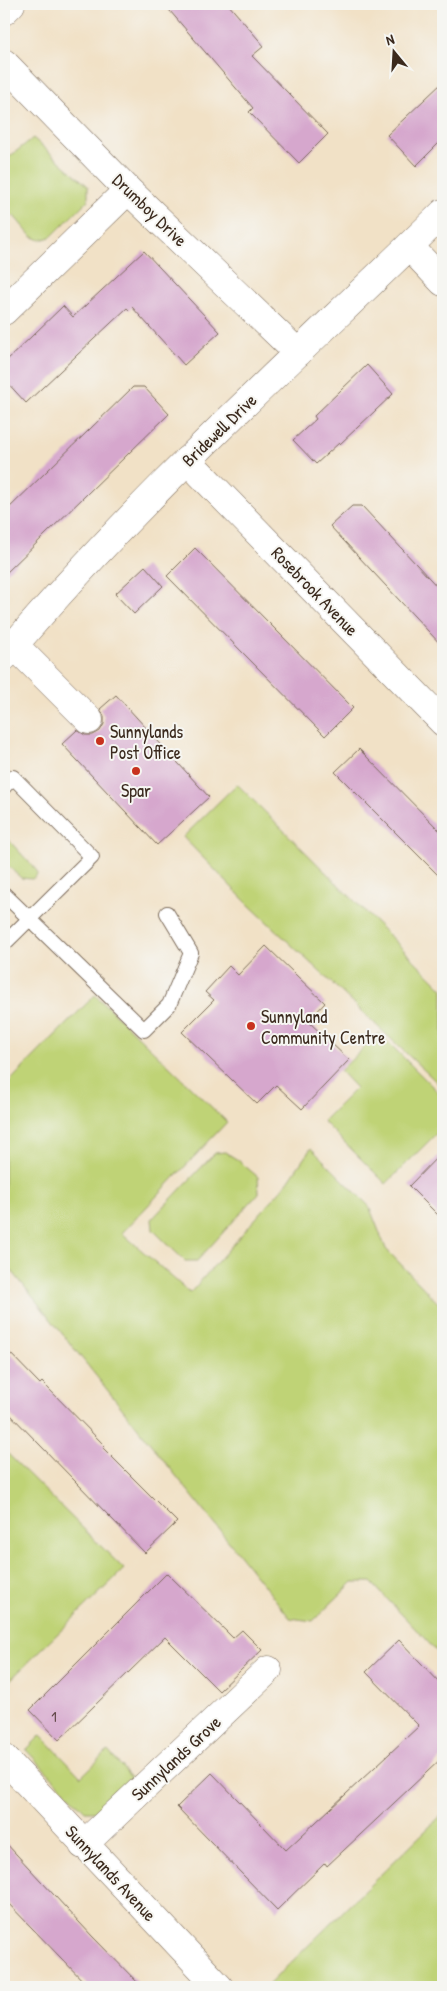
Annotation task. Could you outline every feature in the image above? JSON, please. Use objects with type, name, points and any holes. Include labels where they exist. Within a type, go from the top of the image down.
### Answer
[{"type":"street","points":[[4,11],[11,4]]},
{"type":"street","name":"Drumboy Drive","points":[[4,63],[128,190],[298,354]]},
{"type":"street","points":[[4,311],[128,190]]},
{"type":"street","name":"Bridewell Drive","points":[[9,651],[89,562],[187,460],[443,212]]},
{"type":"street","points":[[409,246],[443,282]]},
{"type":"street","name":"Rosebrook Avenue","points":[[187,460],[443,722]]},
{"type":"street","points":[[9,651],[89,720]]},
{"type":"street","name":"Sunnylands Grove","points":[[83,1845],[268,1670]]},
{"type":"street","name":"Sunnylands Avenue","points":[[4,1758],[83,1845],[219,1987]]},
{"type":"lane","points":[[4,786],[13,777],[92,857],[4,944]]},
{"type":"lane","points":[[4,894],[144,1030],[169,1005],[191,954],[167,913]]},
{"type":"green space","points":[[33,138],[88,186],[88,200],[51,237],[40,240],[31,236],[13,215],[4,223],[4,161]]},
{"type":"green space","points":[[237,784],[443,989],[443,1088],[247,903],[183,837]]},
{"type":"green space","points":[[4,835],[37,871],[37,875],[32,879],[21,878],[4,862]]},
{"type":"green space","points":[[95,995],[227,1122],[122,1233],[190,1293],[287,1183],[311,1148],[369,1206],[386,1249],[443,1308],[443,1658],[371,1582],[353,1582],[313,1621],[290,1618],[4,1261],[4,1087]]},
{"type":"green space","points":[[379,1033],[443,1097],[443,1127],[386,1184],[323,1121],[356,1088],[340,1071]]},
{"type":"green space","points":[[225,1152],[258,1177],[259,1193],[197,1261],[185,1261],[153,1230],[152,1219],[215,1153]]},
{"type":"green space","points":[[4,1450],[124,1569],[4,1686]]},
{"type":"green space","points":[[41,1735],[81,1777],[108,1751],[133,1780],[102,1811],[85,1811],[26,1750]]},
{"type":"green space","points":[[443,1814],[443,1987],[266,1987],[423,1833]]},
{"type":"building","points":[[164,4],[228,4],[264,46],[252,56],[328,134],[299,163],[249,112],[253,108]]},
{"type":"building","points":[[443,82],[443,139],[416,166],[387,135]]},
{"type":"building","points":[[144,251],[220,332],[184,365],[132,307],[129,310],[127,308],[26,403],[4,379],[4,363],[63,306],[73,317]]},
{"type":"building","points":[[367,365],[393,394],[316,464],[293,440],[316,419],[314,416]]},
{"type":"building","points":[[133,387],[144,387],[169,414],[4,575],[4,513]]},
{"type":"building","points":[[352,506],[362,506],[443,593],[443,647],[330,526]]},
{"type":"building","points":[[195,548],[353,708],[325,736],[167,576]]},
{"type":"building","points":[[145,566],[163,586],[134,614],[115,594]]},
{"type":"building","name":"Spar","points":[[116,695],[209,797],[157,845],[62,744],[77,730],[85,735],[93,735],[100,731],[104,724],[104,716],[100,709]]},
{"type":"building","points":[[359,749],[443,834],[443,880],[335,772]]},
{"type":"building","name":"Sunnyland Community Centre","points":[[266,946],[325,1003],[308,1021],[349,1060],[302,1109],[276,1085],[257,1104],[182,1032],[214,1000],[205,992],[229,966],[238,975]]},
{"type":"building","points":[[443,1151],[443,1220],[409,1186]]},
{"type":"building","points":[[4,1347],[40,1384],[42,1382],[105,1446],[103,1448],[177,1522],[145,1553],[4,1408]]},
{"type":"building","points":[[167,1573],[233,1638],[242,1630],[262,1650],[219,1691],[165,1637],[59,1740],[30,1710]]},
{"type":"building","points":[[399,1640],[443,1686],[443,1757],[327,1866],[325,1863],[277,1910],[177,1807],[212,1773],[286,1850],[419,1726],[366,1672]]},
{"type":"building","points":[[4,1841],[142,1987],[89,1987],[4,1899]]},
{"type":"place","name":"Sunnylands Post Office","points":[[100,741]]},
{"type":"place","name":"Spar","points":[[136,771]]},
{"type":"place","name":"Sunnyland Community Centre","points":[[251,1026]]}]
